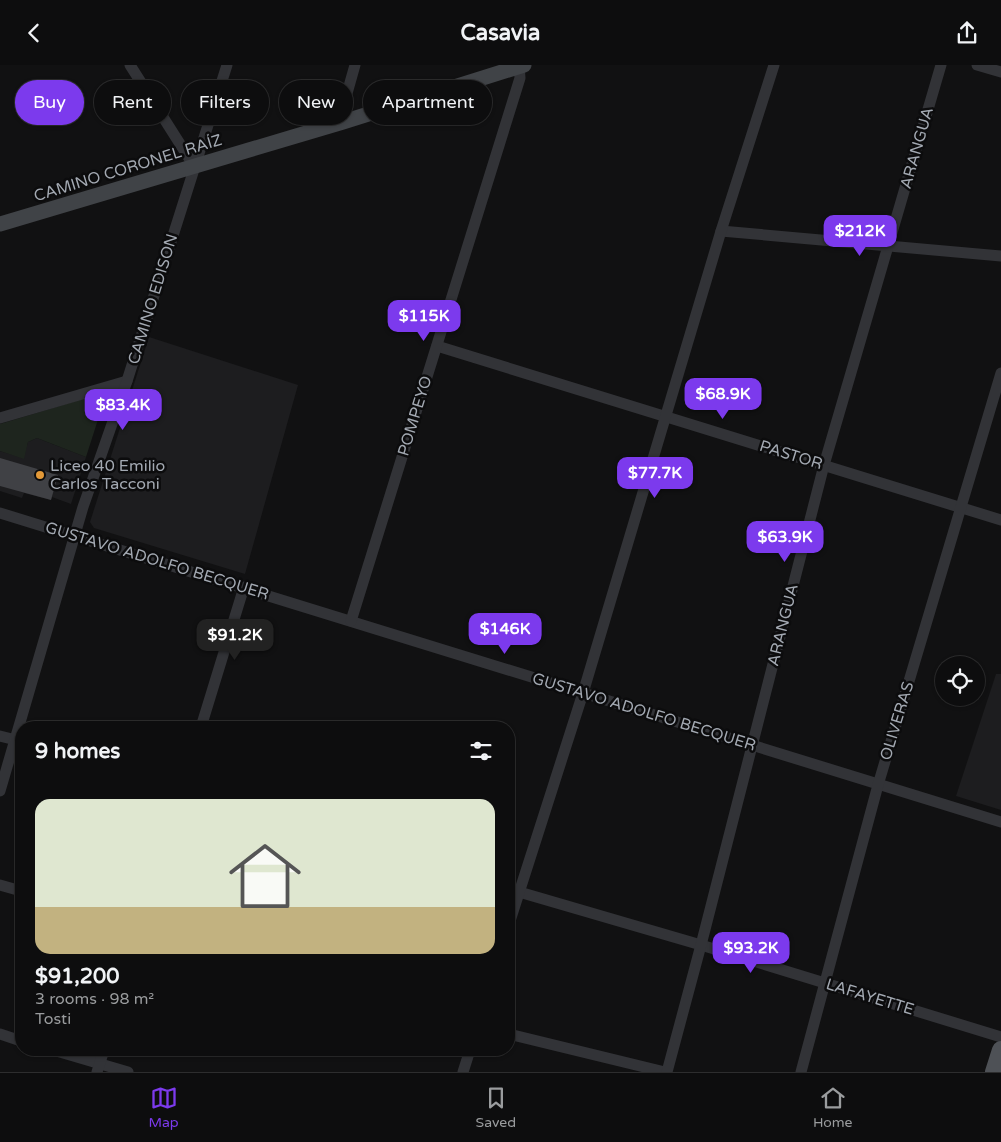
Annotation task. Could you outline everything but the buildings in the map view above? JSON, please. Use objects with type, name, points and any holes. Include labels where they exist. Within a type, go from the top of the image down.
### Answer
[{"type":"main road","points":[[994,1072],[1001,1050]]},
{"type":"street","points":[[130,65],[194,166]]},
{"type":"street","name":"CAMINO EDISON","points":[[24,721],[75,537],[127,381],[227,65]]},
{"type":"street","points":[[351,80],[355,65]]},
{"type":"street","name":"CAMINO CORONEL RAÍZ","points":[[353,119],[520,65]]},
{"type":"street","name":"POMPEYO","points":[[351,621],[520,78],[520,65]]},
{"type":"street","points":[[515,888],[583,693],[721,231],[774,65]]},
{"type":"street","name":"ARANGUA","points":[[666,1072],[702,945],[824,465],[941,65]]},
{"type":"street","points":[[976,65],[1001,72]]},
{"type":"street","name":"CAMINO CORONEL RAÍZ","points":[[0,224],[333,125]]},
{"type":"street","points":[[721,231],[1001,257]]},
{"type":"street","name":"PASTOR","points":[[437,346],[1001,520]]},
{"type":"street","name":"OLIVERAS","points":[[801,1072],[878,785],[1001,373]]},
{"type":"street","points":[[0,418],[127,381]]},
{"type":"street","name":"GUSTAVO ADOLFO BECQUER","points":[[0,513],[1001,822]]},
{"type":"street","points":[[203,721],[244,587]]},
{"type":"street","points":[[0,735],[15,740]]},
{"type":"street","name":"CAMINO EDISON","points":[[0,791],[15,749]]},
{"type":"street","points":[[0,885],[15,889]]},
{"type":"street","name":"LAFAYETTE","points":[[515,891],[702,945],[1001,1037]]},
{"type":"street","points":[[0,1035],[15,1039]]},
{"type":"street","points":[[515,1035],[666,1072]]},
{"type":"street","points":[[68,1056],[98,1068],[128,1072]]},
{"type":"street","points":[[98,1068],[102,1056]]},
{"type":"street","points":[[463,1072],[468,1056]]},
{"type":"shaded area","points":[[149,337],[298,385],[245,574],[94,528],[90,522]]},
{"type":"shaded area","points":[[94,397],[99,400],[102,407],[86,457],[37,438],[28,442],[24,459],[0,451],[0,424]]},
{"type":"shaded area","name":"Liceo 40 Emilio Carlos Tacconi","points":[[37,438],[86,457],[71,504],[52,497],[51,500],[24,493],[22,498],[0,491],[0,451],[23,458],[28,442]]},
{"type":"shaded area","points":[[996,674],[1001,674],[1001,810],[956,796]]},
{"type":"place","name":"Liceo 40 Emilio Carlos Tacconi","points":[[40,475]]}]
